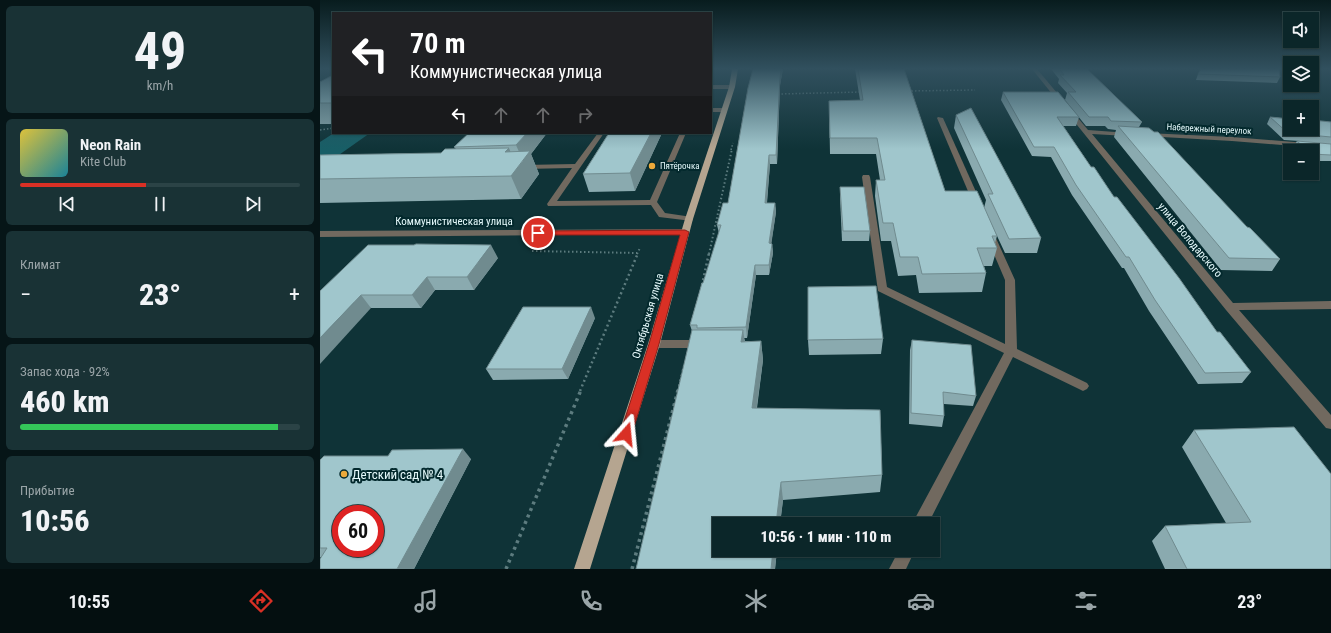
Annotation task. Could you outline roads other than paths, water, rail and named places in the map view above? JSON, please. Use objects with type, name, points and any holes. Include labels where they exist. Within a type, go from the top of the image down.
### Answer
[{"type":"main road","name":"Октябрьская улица","points":[[582,569],[654,344],[685,232],[729,96]]},
{"type":"street","name":"улица Володарского","points":[[1055,96],[1230,308],[1331,424]]},
{"type":"street","points":[[712,110],[724,110]]},
{"type":"street","points":[[940,118],[981,214]]},
{"type":"street","name":"Набережный переулок","points":[[1085,132],[1232,139],[1331,147]]},
{"type":"street","points":[[600,134],[551,204],[653,202]]},
{"type":"street","points":[[653,202],[684,134]]},
{"type":"street","points":[[515,167],[577,166]]},
{"type":"street","points":[[866,177],[882,289],[1083,386]]},
{"type":"street","points":[[653,202],[662,215],[689,219]]},
{"type":"street","points":[[924,517],[1011,351],[1010,280],[988,228]]},
{"type":"street","name":"Коммунистическая улица","points":[[320,234],[685,232]]},
{"type":"street","points":[[1230,308],[1331,305]]},
{"type":"street","points":[[654,344],[714,344]]},
{"type":"street","points":[[897,569],[903,557]]},
{"type":"place","name":"Пятёрочка","points":[[652,166]]},
{"type":"place","name":"Детский сад № 4","points":[[344,474]]}]
